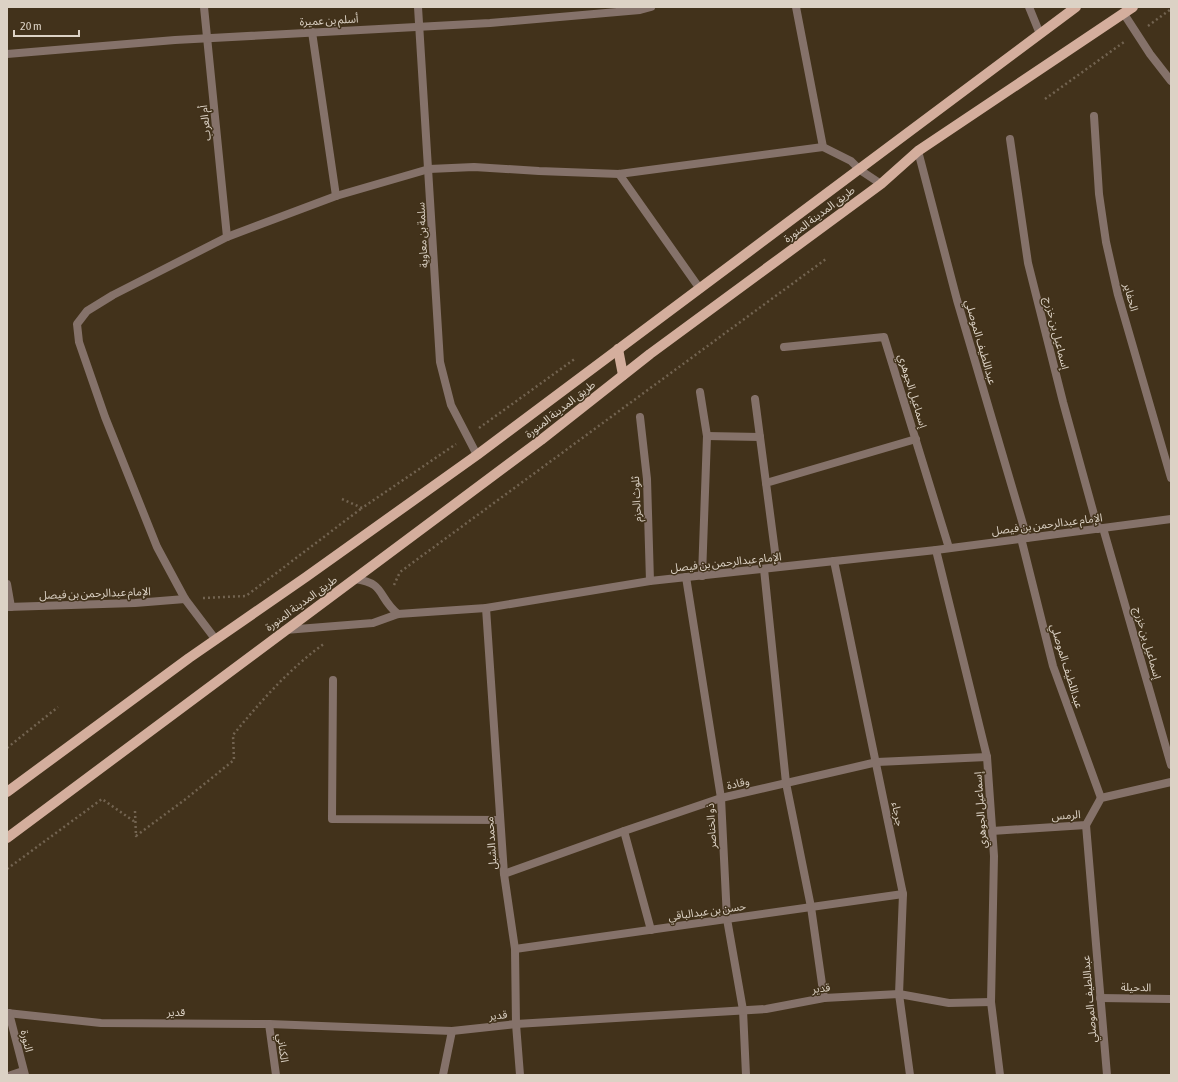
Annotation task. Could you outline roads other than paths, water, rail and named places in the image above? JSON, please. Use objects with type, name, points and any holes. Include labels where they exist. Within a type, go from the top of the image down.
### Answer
[{"type":"main road","name":"طريق المدينة المنورة","points":[[7,792],[216,640],[313,573],[477,455],[1076,7]]},
{"type":"main road","name":"طريق المدينة المنورة","points":[[7,838],[284,630],[355,579],[453,504],[541,440],[623,376],[881,184],[918,151],[1133,7]]},
{"type":"main road","points":[[618,349],[623,376]]},
{"type":"street","name":"أم العرب","points":[[204,7],[227,238]]},
{"type":"street","name":"سلمة بن معاوية","points":[[418,7],[440,362],[451,405],[477,455]]},
{"type":"street","name":"أسلم بن عميرة","points":[[7,54],[207,38],[490,23],[651,7]]},
{"type":"street","points":[[796,7],[823,147]]},
{"type":"street","points":[[1029,7],[1040,34]]},
{"type":"street","points":[[1124,14],[1171,81]]},
{"type":"street","points":[[312,32],[336,196]]},
{"type":"street","name":"الحفاير","points":[[1094,116],[1099,194],[1106,242],[1118,295],[1171,478]]},
{"type":"street","name":"إسماعيل بن خزرج","points":[[1010,139],[1028,263],[1063,402],[1171,765]]},
{"type":"street","points":[[216,640],[185,599],[157,547],[105,417],[79,342],[77,324],[87,311],[113,295],[227,238],[336,196],[429,169],[474,167],[620,174],[823,147],[851,161],[860,170],[881,184]]},
{"type":"street","name":"عبداللطيف الموصلي","points":[[918,151],[957,300],[1024,538],[1053,666],[1100,798]]},
{"type":"street","points":[[620,174],[700,289]]},
{"type":"street","name":"إسماعيل الجوهري","points":[[784,347],[884,337],[949,548]]},
{"type":"street","points":[[700,392],[707,436],[702,576]]},
{"type":"street","points":[[755,399],[777,567]]},
{"type":"street","name":"ثلوث الحزم","points":[[640,417],[647,479],[650,581]]},
{"type":"street","points":[[707,436],[760,437]]},
{"type":"street","points":[[766,483],[916,439]]},
{"type":"street","name":"الإمام عبدالرحمن بن فيصل","points":[[284,630],[373,623],[398,614],[486,608],[650,581],[936,550],[1171,519]]},
{"type":"street","name":"إسماعيل الجوهري","points":[[936,550],[987,757],[994,856],[991,1002],[1000,1075]]},
{"type":"street","name":"جرجاء","points":[[834,561],[877,762],[903,894],[899,994],[910,1075]]},
{"type":"street","points":[[764,569],[786,783],[811,907],[824,998]]},
{"type":"street","name":"ذو الخناصر","points":[[686,577],[721,798],[727,919],[743,1010],[746,1075]]},
{"type":"street","points":[[355,579],[368,581],[378,586],[389,607],[398,614]]},
{"type":"street","points":[[7,584],[9,607]]},
{"type":"street","name":"الإمام عبدالرحمن بن فيصل","points":[[9,607],[135,603],[185,599]]},
{"type":"street","name":"محمد الشبل","points":[[486,608],[504,874],[515,949],[516,1024],[520,1075]]},
{"type":"street","points":[[333,680],[332,819],[500,820]]},
{"type":"street","name":"وقادة","points":[[504,874],[721,798],[877,762],[987,757]]},
{"type":"street","points":[[1100,798],[1171,782]]},
{"type":"street","name":"الرمس","points":[[992,831],[1086,825],[1100,798]]},
{"type":"street","name":"عبداللطيف الموصلي","points":[[1086,825],[1107,1075]]},
{"type":"street","points":[[624,831],[652,930]]},
{"type":"street","name":"حسن بن عبدالباقي","points":[[515,949],[903,894]]},
{"type":"street","name":"قدير","points":[[8,1013],[101,1023],[269,1024],[452,1031],[516,1024],[766,1009],[824,998],[899,994],[949,1003],[991,1002]]},
{"type":"street","name":"الدحيلة","points":[[1100,998],[1171,999]]},
{"type":"street","name":"النورة","points":[[8,1013],[24,1073]]},
{"type":"street","name":"الكناني","points":[[269,1024],[276,1075]]},
{"type":"street","points":[[443,1075],[452,1031]]},
{"type":"street","points":[[11,1075],[24,1073]]}]
